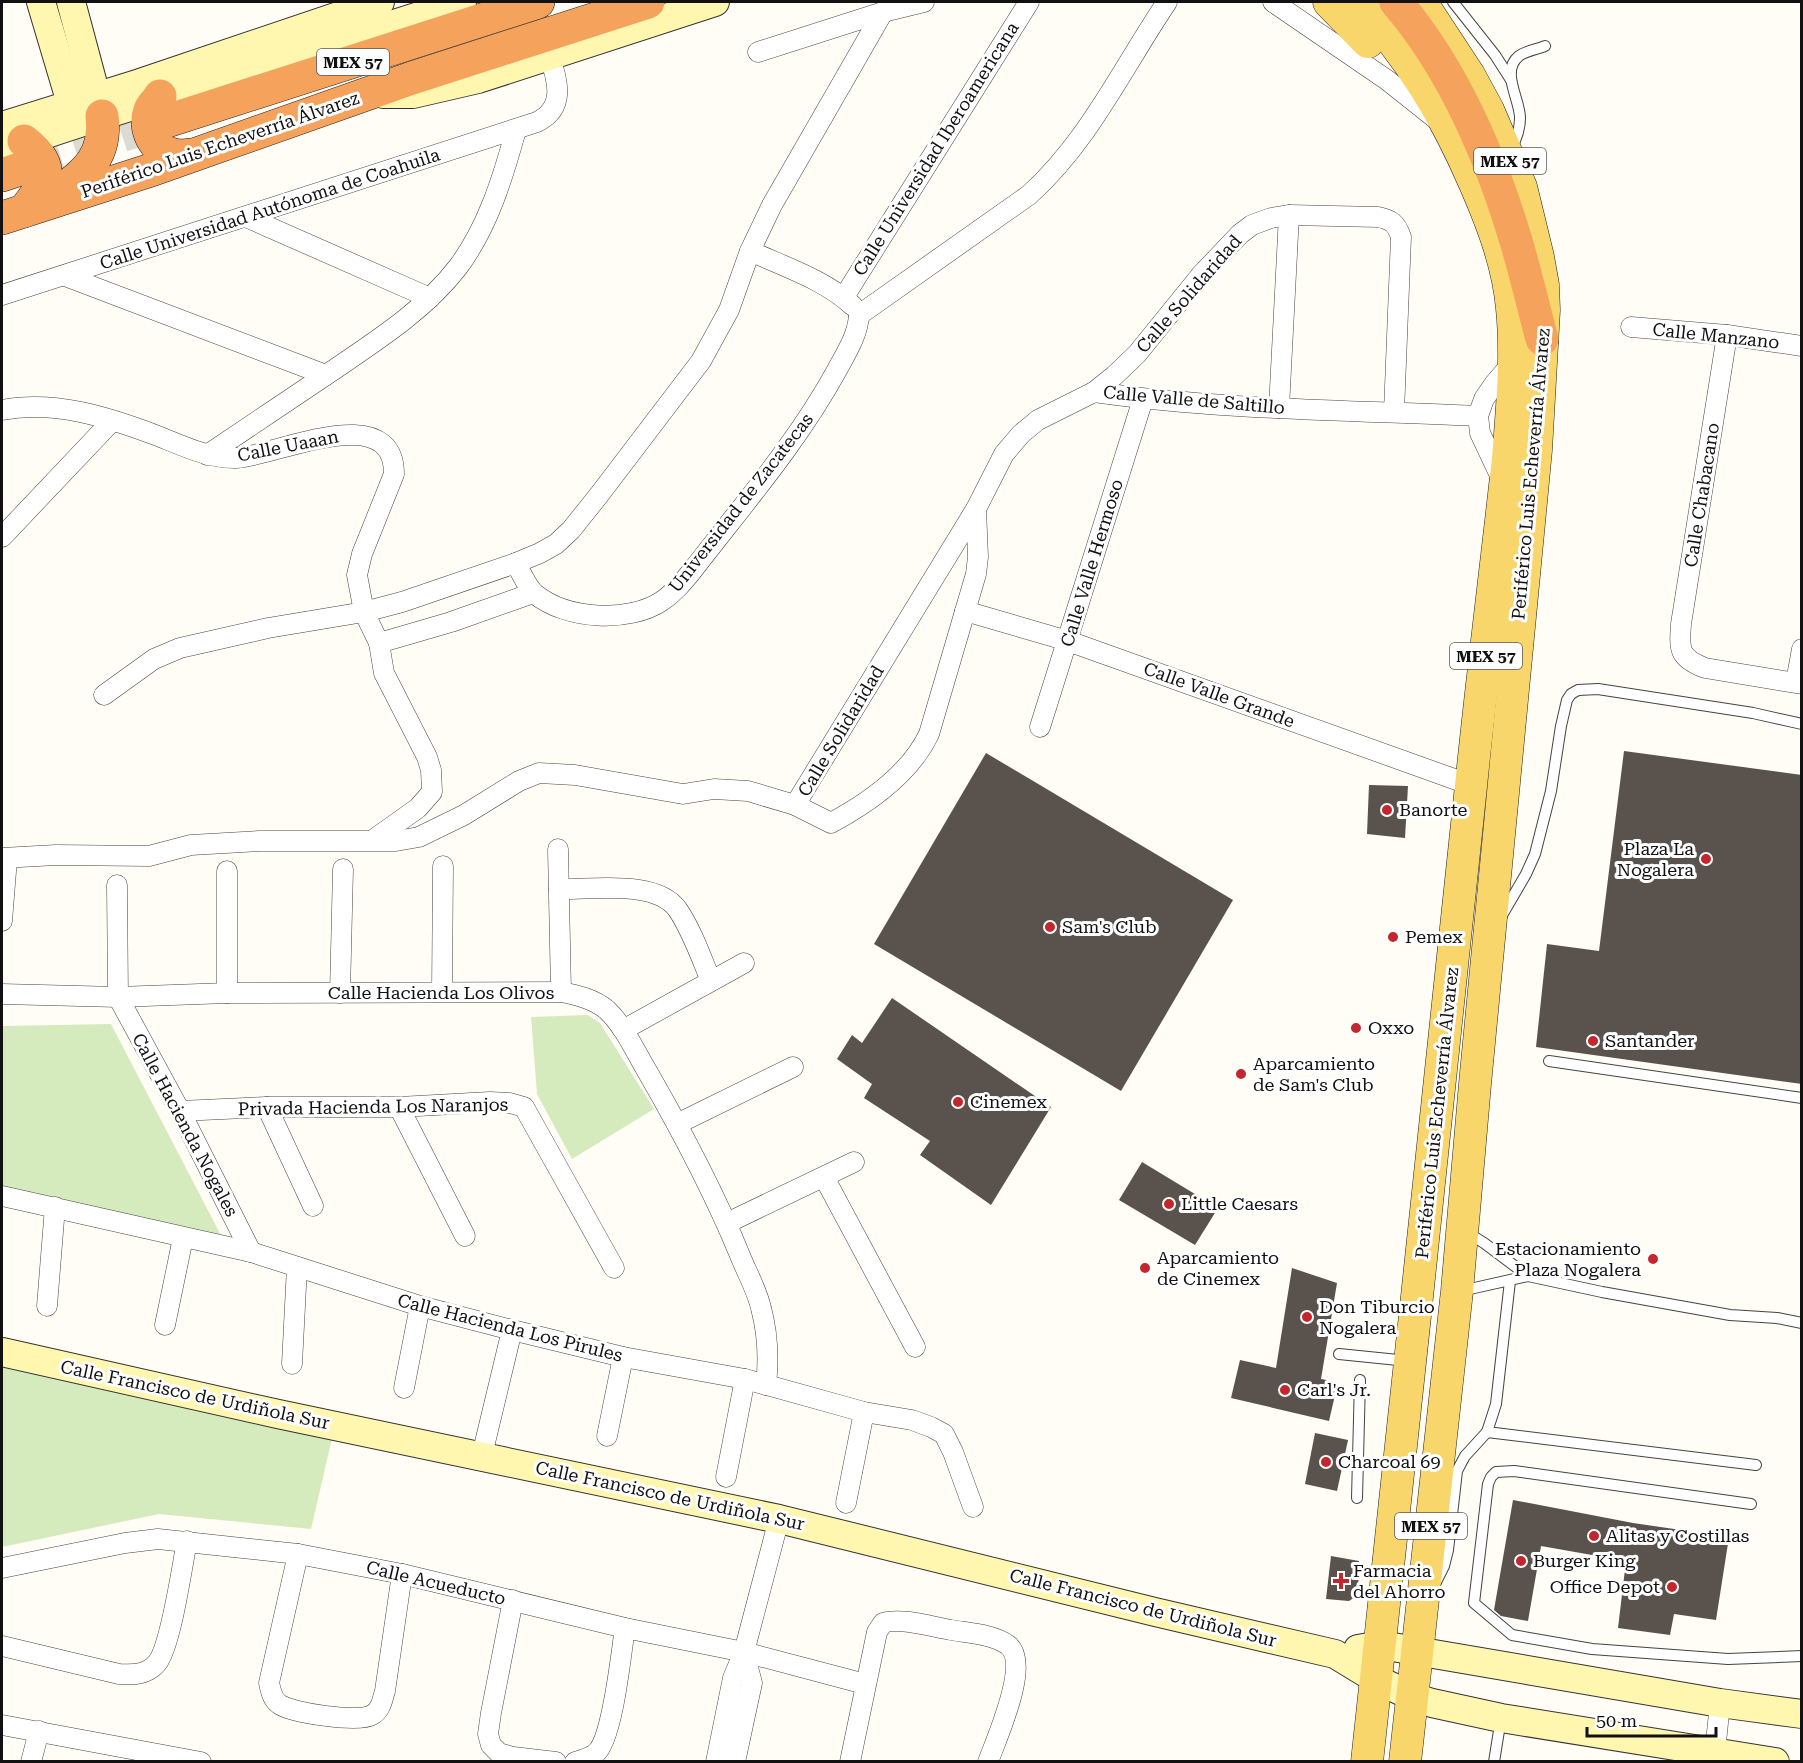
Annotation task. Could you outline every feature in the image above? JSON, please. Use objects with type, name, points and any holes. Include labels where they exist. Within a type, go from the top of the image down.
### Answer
[{"type":"highway","name":"MEX 57","points":[[164,109],[538,2]]},
{"type":"highway","name":"MEX 57","points":[[369,94],[648,2]]},
{"type":"highway","points":[[1396,2],[1428,45],[1457,94],[1480,140],[1513,231],[1542,339]]},
{"type":"highway","name":"Periférico Luis Echeverría Álvarez","points":[[23,212],[369,94]]},
{"type":"highway","points":[[164,109],[151,108],[148,123],[151,137],[161,149],[174,156],[189,156]]},
{"type":"highway","points":[[87,110],[100,150],[129,165],[154,169]]},
{"type":"highway","points":[[23,212],[83,173],[93,163],[100,150]]},
{"type":"highway","points":[[12,151],[38,152],[44,164],[45,177],[40,190],[23,212]]},
{"type":"main road","points":[[1329,2],[1353,24],[1437,119],[1468,166]]},
{"type":"main road","name":"Periférico Luis Echeverría Álvarez","points":[[1359,2],[1378,22],[1423,81],[1468,166],[1492,223],[1505,266],[1512,308],[1513,362],[1512,419],[1367,1761]]},
{"type":"main road","name":"Periférico Luis Echeverría Álvarez","points":[[1406,1761],[1463,1230],[1536,450],[1544,294],[1538,257],[1521,187],[1508,155],[1469,75],[1421,2]]},
{"type":"main road","points":[[1422,1242],[1434,1266],[1457,1291]]},
{"type":"street","points":[[41,2],[87,110]]},
{"type":"street","points":[[71,2],[87,110]]},
{"type":"street","points":[[12,151],[87,110],[380,2]]},
{"type":"street","points":[[87,110],[164,109],[365,34],[462,2]]},
{"type":"street","name":"Periférico Luis Echeverría Álvarez","points":[[369,94],[413,94],[443,88],[715,2]]},
{"type":"street","points":[[758,52],[883,12],[924,2]]},
{"type":"street","name":"Calle Universidad Iberoamericana","points":[[844,297],[1029,2]]},
{"type":"street","points":[[1161,2],[1166,2]]},
{"type":"street","points":[[750,251],[844,297],[859,315],[1029,195],[1051,176],[1083,135],[1166,2]]},
{"type":"street","points":[[1273,2],[1387,80],[1437,119]]},
{"type":"street","points":[[104,695],[153,659],[180,648],[268,628],[364,612],[402,602],[516,563],[548,549],[571,530],[701,361],[729,310],[750,251],[772,205],[883,12]]},
{"type":"street","name":"Calle Universidad Autónoma de Coahuila","points":[[2,295],[537,122],[546,118],[553,111],[557,100],[557,88],[549,55]]},
{"type":"street","points":[[207,454],[326,375],[430,298],[458,266],[483,224],[502,180],[516,130]]},
{"type":"street","points":[[1279,408],[1289,215]]},
{"type":"street","name":"Calle Solidaridad","points":[[1094,392],[1137,354],[1201,275],[1240,234],[1252,225],[1289,215],[1378,217],[1390,220],[1397,226],[1401,237],[1394,412]]},
{"type":"street","points":[[246,217],[430,298]]},
{"type":"street","points":[[65,276],[326,375]]},
{"type":"street","name":"Universidad de Zacatecas","points":[[533,593],[548,602],[573,611],[600,616],[624,615],[644,610],[663,601],[678,587],[784,453],[821,400],[851,344],[859,315]]},
{"type":"street","name":"Calle Manzano","points":[[1631,327],[1727,335],[1802,346]]},
{"type":"street","name":"Calle Chabacano","points":[[1727,335],[1681,624],[1680,643],[1683,655],[1691,662],[1705,668],[1799,683]]},
{"type":"street","points":[[1505,486],[1480,433],[1478,416],[1484,399],[1513,362]]},
{"type":"street","name":"Calle Valle de Saltillo","points":[[795,805],[831,823],[858,808],[891,783],[920,752],[929,734],[976,574],[978,557],[976,509],[1004,454],[1020,434],[1038,420],[1094,392],[1143,399],[1279,408],[1478,416]]},
{"type":"street","name":"Calle Valle Hermoso","points":[[1040,727],[1143,399]]},
{"type":"street","name":"Calle Uaaan","points":[[2,410],[59,407],[112,421],[221,458],[252,457],[306,441],[343,435],[371,439],[389,450],[394,463],[394,474],[357,575],[364,612],[379,643],[384,673],[427,757],[431,770],[432,792],[418,808],[373,840]]},
{"type":"street","points":[[2,537],[112,421]]},
{"type":"street","name":"Calle Solidaridad","points":[[4,858],[56,855],[149,856],[191,845],[260,841],[396,841],[419,837],[464,815],[519,781],[539,773],[556,773],[683,794],[714,789],[748,791],[795,805],[976,509]]},
{"type":"street","points":[[379,643],[451,622],[533,593],[516,563]]},
{"type":"street","name":"Calle Valle Grande","points":[[965,611],[1068,641],[1471,785]]},
{"type":"street","points":[[1799,683],[1802,649]]},
{"type":"street","points":[[558,849],[561,992]]},
{"type":"street","points":[[2,921],[4,858]]},
{"type":"street","points":[[442,992],[443,866]]},
{"type":"street","points":[[339,993],[343,869]]},
{"type":"street","points":[[227,871],[227,993]]},
{"type":"street","points":[[117,885],[118,997]]},
{"type":"street","points":[[559,889],[647,890],[665,897],[676,908],[689,929],[711,981]]},
{"type":"street","points":[[623,1030],[744,963]]},
{"type":"street","name":"Calle Hacienda Los Olivos","points":[[2,994],[118,997],[227,993],[561,992],[580,996],[596,1003],[607,1010],[623,1030],[677,1124],[726,1223],[761,1305],[767,1332],[769,1358],[766,1385]]},
{"type":"street","name":"Calle Hacienda Nogales","points":[[118,997],[180,1111],[251,1252]]},
{"type":"street","points":[[677,1124],[793,1067]]},
{"type":"street","name":"Privada Hacienda Los Naranjos","points":[[180,1111],[267,1107],[399,1107],[490,1102],[510,1103],[524,1107],[614,1268]]},
{"type":"street","points":[[267,1107],[313,1206]]},
{"type":"street","points":[[399,1107],[465,1236]]},
{"type":"street","points":[[726,1223],[854,1162]]},
{"type":"street","points":[[824,1178],[915,1347]]},
{"type":"street","name":"Calle Hacienda Los Pirules","points":[[2,1196],[251,1252],[420,1306],[512,1330],[623,1357],[745,1379],[864,1412],[912,1420],[944,1434],[973,1507]]},
{"type":"street","points":[[47,1306],[55,1207]]},
{"type":"street","points":[[165,1325],[183,1238]]},
{"type":"street","points":[[292,1364],[297,1267]]},
{"type":"street","points":[[404,1388],[420,1306]]},
{"type":"street","points":[[482,1455],[512,1330]]},
{"type":"street","name":"Calle Francisco de Urdiñola Sur","points":[[2,1352],[278,1414],[779,1519],[1335,1654],[1376,1679],[1413,1697],[1432,1703],[1714,1757],[1775,1761]]},
{"type":"street","points":[[607,1436],[623,1357]]},
{"type":"street","points":[[726,1477],[745,1379]]},
{"type":"street","points":[[846,1503],[864,1412]]},
{"type":"street","points":[[716,1761],[733,1678],[744,1652],[779,1519]]},
{"type":"street","name":"Calle Acueducto","points":[[2,1568],[125,1543],[158,1539],[298,1554],[402,1574],[626,1628],[744,1652],[865,1684]]},
{"type":"street","points":[[2,1646],[119,1674],[137,1675],[148,1671],[158,1662],[166,1645],[187,1541]]},
{"type":"street","points":[[298,1554],[269,1683],[272,1695],[279,1704],[288,1708],[348,1719],[364,1719],[373,1715],[380,1708],[385,1691],[402,1574]]},
{"type":"street","points":[[513,1600],[488,1734],[491,1745],[499,1753],[513,1757],[556,1761]]},
{"type":"street","points":[[850,1761],[877,1632],[883,1623],[888,1621],[990,1637],[1010,1647],[1016,1657],[1014,1688],[988,1761]]},
{"type":"street","points":[[575,1761],[584,1760],[596,1753],[608,1728],[626,1628]]},
{"type":"street","points":[[1381,1645],[1720,1703],[1802,1714]]},
{"type":"street","name":"Calle Francisco de Urdiñola Sur","points":[[1335,1654],[1381,1645]]},
{"type":"street","points":[[735,1761],[752,1683],[744,1652]]},
{"type":"street","points":[[1714,1757],[1720,1703]]},
{"type":"street","points":[[2,1725],[201,1761]]},
{"type":"street","points":[[31,1761],[39,1731]]},
{"type":"lane","points":[[1453,2],[1495,55],[1511,81],[1517,96],[1520,119],[1516,138],[1508,155]]},
{"type":"lane","points":[[1511,81],[1511,67],[1519,56],[1545,46]]},
{"type":"lane","points":[[1490,934],[1535,854],[1551,791],[1564,711],[1572,694],[1578,690],[1598,689],[1753,713],[1802,724]]},
{"type":"lane","points":[[1549,1061],[1802,1098]]},
{"type":"lane","points":[[1463,1230],[1528,1276],[1730,1315],[1802,1323]]},
{"type":"lane","points":[[1457,1291],[1528,1276]]},
{"type":"lane","points":[[1423,1599],[1436,1582],[1444,1566],[1452,1524],[1457,1471],[1465,1456],[1487,1432],[1496,1404],[1510,1281]]},
{"type":"lane","points":[[1339,1354],[1411,1361]]},
{"type":"lane","points":[[1357,1498],[1360,1380]]},
{"type":"lane","points":[[1487,1432],[1756,1465]]},
{"type":"lane","points":[[1751,1504],[1514,1471],[1496,1472],[1491,1477],[1486,1499],[1474,1604],[1512,1635],[1592,1650],[1728,1659],[1802,1656]]},
{"type":"lane","points":[[1494,1761],[1502,1718]]},
{"type":"green space","points":[[588,1015],[600,1023],[654,1109],[572,1159],[537,1094],[531,1017]]},
{"type":"green space","points":[[111,1024],[226,1245],[2,1190],[3,1026]]},
{"type":"green space","points":[[2,1362],[333,1434],[311,1529],[159,1514],[2,1547]]},
{"type":"building","name":"Plaza La Nogalera","points":[[1624,751],[1802,775],[1802,1084],[1536,1047],[1547,944],[1599,951]]},
{"type":"building","name":"Sam's Club","points":[[986,753],[1233,900],[1121,1091],[874,944]]},
{"type":"building","name":"Banorte","points":[[1369,785],[1408,786],[1405,838],[1367,834]]},
{"type":"building","name":"Cinemex","points":[[892,998],[1051,1107],[991,1205],[920,1155],[930,1141],[864,1098],[872,1084],[837,1059],[852,1035],[862,1043]]},
{"type":"building","name":"Little Caesars","points":[[1142,1162],[1218,1208],[1195,1245],[1119,1200]]},
{"type":"building","points":[[1292,1268],[1337,1283],[1321,1379],[1338,1382],[1329,1421],[1231,1398],[1240,1360],[1276,1368]]},
{"type":"building","name":"Charcoal 69","points":[[1315,1433],[1348,1440],[1337,1491],[1305,1484]]},
{"type":"building","points":[[1513,1500],[1633,1523],[1729,1537],[1716,1620],[1674,1614],[1670,1635],[1618,1628],[1626,1561],[1541,1546],[1528,1621],[1501,1616],[1494,1610]]},
{"type":"building","points":[[1331,1556],[1359,1561],[1358,1595],[1349,1601],[1326,1599]]},
{"type":"tunnel","points":[[29,166],[167,121]]},
{"type":"place","name":"Banorte","points":[[1387,810]]},
{"type":"place","name":"Plaza La Nogalera","points":[[1706,859]]},
{"type":"place","name":"Sam's Club","points":[[1050,927]]},
{"type":"place","name":"Pemex","points":[[1393,937]]},
{"type":"place","name":"Oxxo","points":[[1356,1028]]},
{"type":"place","name":"Santander","points":[[1593,1041]]},
{"type":"place","name":"Aparcamiento de Sam's Club","points":[[1241,1074]]},
{"type":"place","name":"Cinemex","points":[[958,1102]]},
{"type":"place","name":"Little Caesars","points":[[1169,1204]]},
{"type":"place","name":"Estacionamiento Plaza Nogalera","points":[[1653,1259]]},
{"type":"place","name":"Aparcamiento de Cinemex","points":[[1145,1268]]},
{"type":"place","name":"Don Tiburcio Nogalera","points":[[1307,1317]]},
{"type":"place","name":"Carl's Jr.","points":[[1285,1390]]},
{"type":"place","name":"Charcoal 69","points":[[1326,1462]]},
{"type":"place","name":"Alitas y Costillas","points":[[1594,1536]]},
{"type":"place","name":"Burger King","points":[[1521,1561]]},
{"type":"place","name":"Farmacia del Ahorro","points":[[1341,1581]]},
{"type":"place","name":"Office Depot","points":[[1672,1587]]}]
